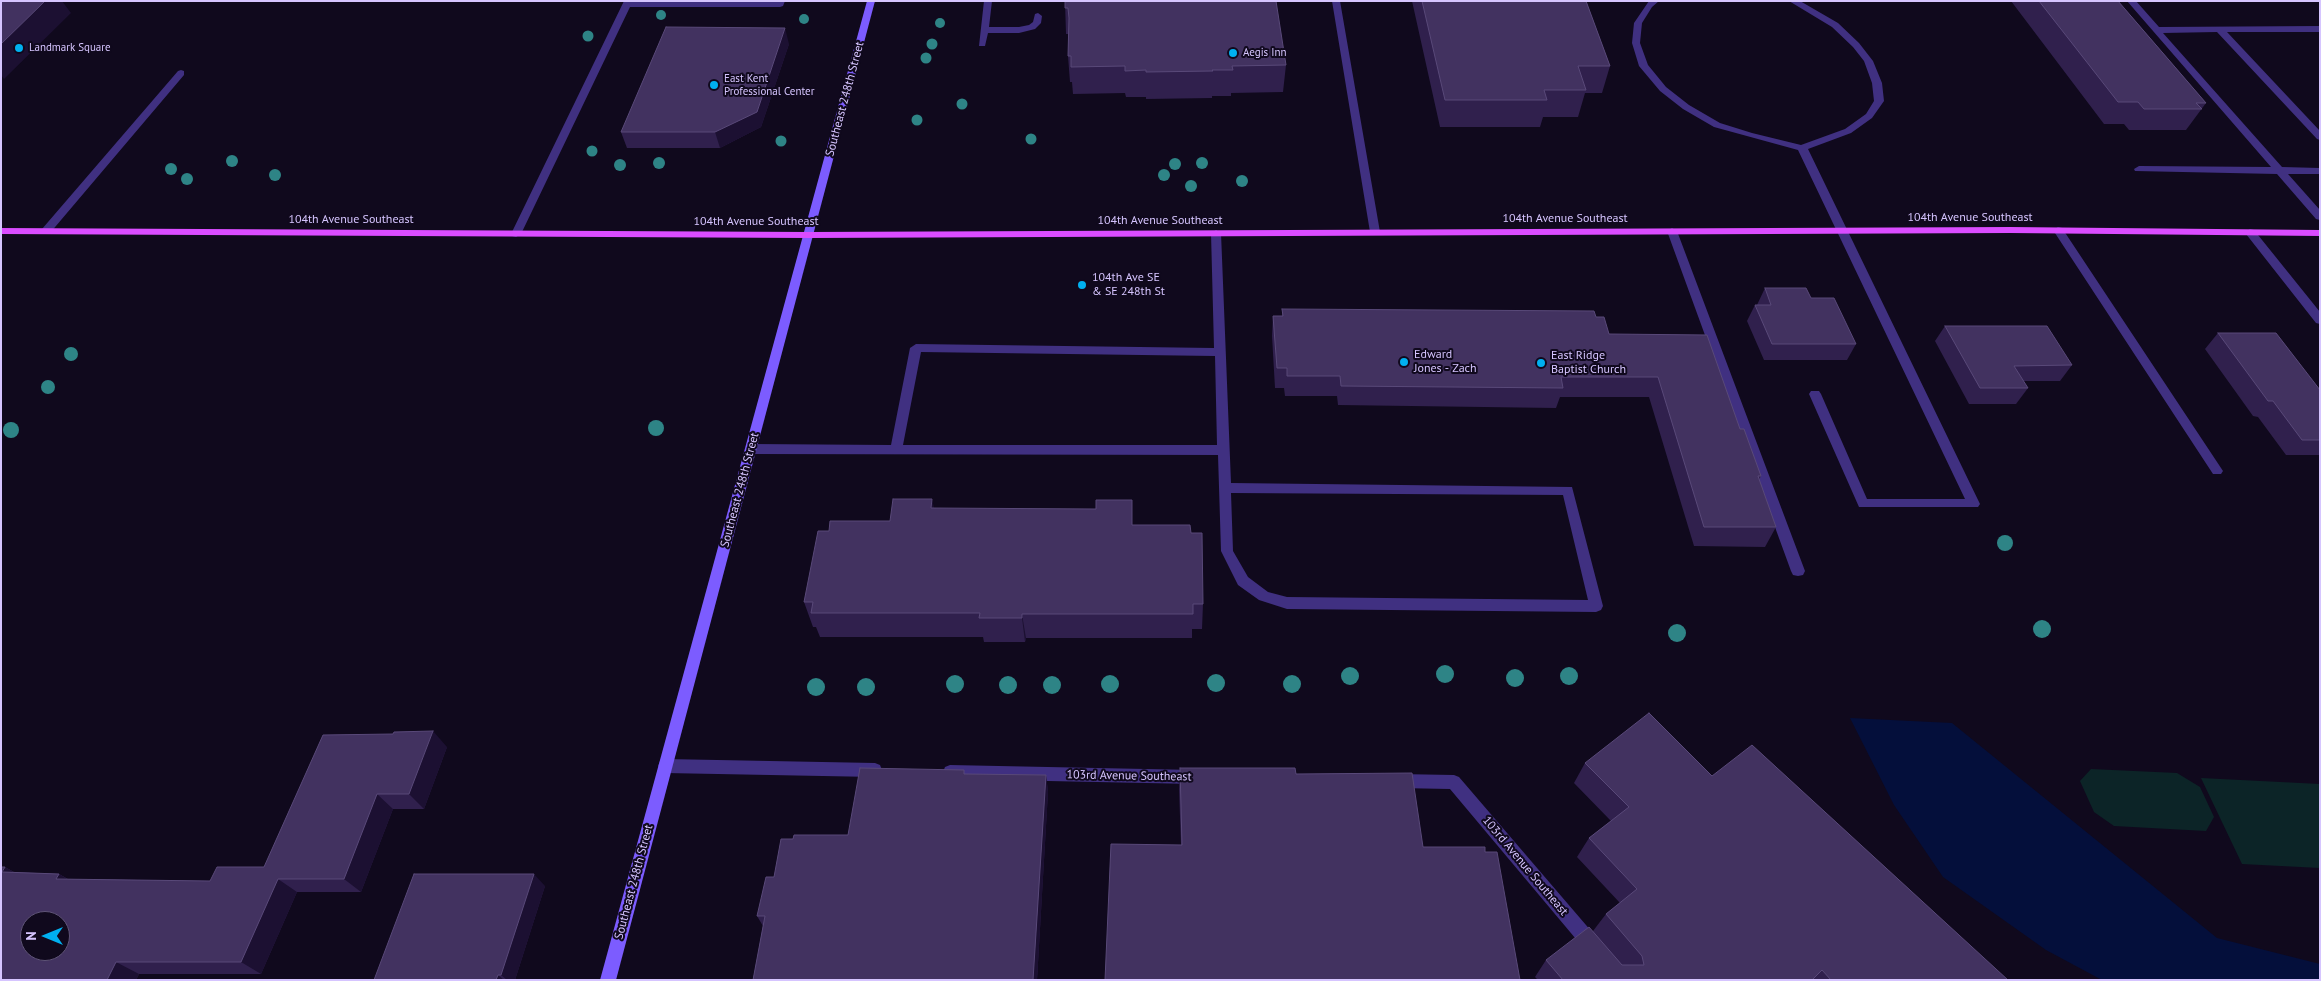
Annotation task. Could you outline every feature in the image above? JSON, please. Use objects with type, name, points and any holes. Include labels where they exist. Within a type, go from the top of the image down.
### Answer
[{"type":"main road","name":"104th Avenue Southeast","points":[[1,230],[809,235],[1844,230],[2320,233]]},
{"type":"street","points":[[516,234],[627,2],[780,4],[780,1]]},
{"type":"street","name":"Southeast 248th Street","points":[[608,980],[871,1]]},
{"type":"street","points":[[982,44],[988,1]]},
{"type":"street","points":[[1336,1],[1375,232]]},
{"type":"street","points":[[1655,1],[1649,6],[1638,23],[1636,42],[1644,66],[1663,89],[1686,107],[1717,125],[1749,136],[1802,148],[1848,130],[1870,116],[1879,101],[1877,83],[1868,61],[1856,45],[1835,25],[1793,1]]},
{"type":"street","points":[[2131,1],[2154,30],[2320,217]]},
{"type":"street","points":[[984,30],[1019,30],[1032,27],[1037,23],[1038,16]]},
{"type":"street","points":[[2219,29],[2320,137]]},
{"type":"street","points":[[2154,30],[2320,29]]},
{"type":"street","points":[[46,231],[181,73]]},
{"type":"street","points":[[1802,148],[1844,230],[1974,504],[1863,504],[1815,394]]},
{"type":"street","points":[[2139,169],[2320,170]]},
{"type":"street","points":[[2058,230],[2217,471]]},
{"type":"street","points":[[1672,231],[1798,571]]},
{"type":"street","points":[[2250,232],[2320,320]]},
{"type":"street","points":[[1216,233],[1227,552],[1243,581],[1264,596],[1287,604],[1596,606],[1568,490],[1225,488]]},
{"type":"street","points":[[896,450],[916,348],[1220,352]]},
{"type":"street","points":[[751,449],[1224,450]]},
{"type":"street","points":[[665,766],[887,770]]},
{"type":"street","name":"103rd Avenue Southeast","points":[[936,772],[1205,777]]},
{"type":"street","name":"103rd Avenue Southeast","points":[[1384,781],[1454,782],[1601,957]]},
{"type":"green space","points":[[2091,769],[2177,773],[2200,787],[2214,817],[2206,831],[2114,826],[2094,812],[2080,781]]},
{"type":"green space","points":[[2201,778],[2320,784],[2320,868],[2242,864]]},
{"type":"shaded area","points":[[1850,718],[1952,723],[2217,938],[2320,964],[2320,980],[2102,980],[2046,950],[1943,877],[1894,805]]},
{"type":"building","points":[[1,1],[45,1],[1,44]]},
{"type":"building","name":"Aegis Inn","points":[[1065,1],[1276,1],[1286,65],[1232,66],[1233,70],[1213,71],[1146,72],[1146,70],[1125,71],[1125,66],[1071,67],[1071,56],[1068,56],[1069,18],[1068,8],[1065,8]]},
{"type":"building","points":[[1422,1],[1586,1],[1610,66],[1578,66],[1586,90],[1544,90],[1547,100],[1445,100]]},
{"type":"building","points":[[2039,1],[2118,1],[2206,103],[2196,103],[2202,109],[2144,109],[2138,102],[2118,102]]},
{"type":"building","name":"East Kent Professional Center","points":[[666,27],[785,28],[757,112],[715,132],[621,132]]},
{"type":"building","points":[[1765,288],[1806,288],[1811,298],[1834,298],[1856,344],[1772,344],[1755,305],[1771,305]]},
{"type":"building","points":[[1282,309],[1594,311],[1596,317],[1604,317],[1609,334],[1707,335],[1740,429],[1744,429],[1761,476],[1758,476],[1776,527],[1704,527],[1658,377],[1561,377],[1563,388],[1341,386],[1340,376],[1287,376],[1287,368],[1277,368],[1273,316],[1283,316]]},
{"type":"building","points":[[1945,326],[2047,326],[2072,365],[2014,366],[2028,388],[1980,388]]},
{"type":"building","points":[[2218,333],[2276,333],[2320,390],[2320,440],[2302,440],[2273,401],[2268,401]]},
{"type":"building","points":[[893,499],[932,499],[931,508],[1096,509],[1096,500],[1132,500],[1132,525],[1190,525],[1191,533],[1202,533],[1203,604],[1193,604],[1193,614],[1022,614],[1022,618],[979,618],[980,613],[811,613],[813,602],[804,602],[818,531],[829,531],[830,521],[890,521]]},
{"type":"building","points":[[1649,713],[1712,776],[1752,745],[2008,980],[1831,980],[1822,970],[1812,980],[1563,980],[1546,960],[1589,927],[1622,965],[1644,965],[1642,956],[1606,914],[1637,889],[1589,838],[1629,807],[1585,763]]},
{"type":"building","points":[[433,731],[409,794],[377,794],[344,879],[278,879],[241,962],[116,962],[107,980],[1,980],[1,867],[5,867],[2,872],[59,874],[56,879],[210,881],[217,867],[264,867],[323,735],[393,734],[394,732]]},
{"type":"building","points":[[860,768],[964,770],[964,774],[1046,775],[1033,980],[753,980],[765,916],[757,916],[766,877],[774,877],[781,839],[793,839],[794,835],[848,835]]},
{"type":"building","points":[[1180,768],[1295,768],[1296,774],[1412,773],[1423,847],[1485,847],[1485,852],[1497,852],[1520,980],[1105,980],[1111,844],[1182,845]]},
{"type":"building","points":[[414,874],[534,874],[501,975],[498,975],[496,980],[374,980]]},
{"type":"place","name":"Landmark Square","points":[[19,48]]},
{"type":"place","name":"Aegis Inn","points":[[1233,53]]},
{"type":"place","name":"East Kent Professional Center","points":[[714,85]]},
{"type":"place","name":"104th Ave SE & SE 248th St","points":[[1082,285]]},
{"type":"place","name":"Edward Jones - Zach","points":[[1404,362]]},
{"type":"place","name":"East Ridge Baptist Church","points":[[1541,363]]}]
